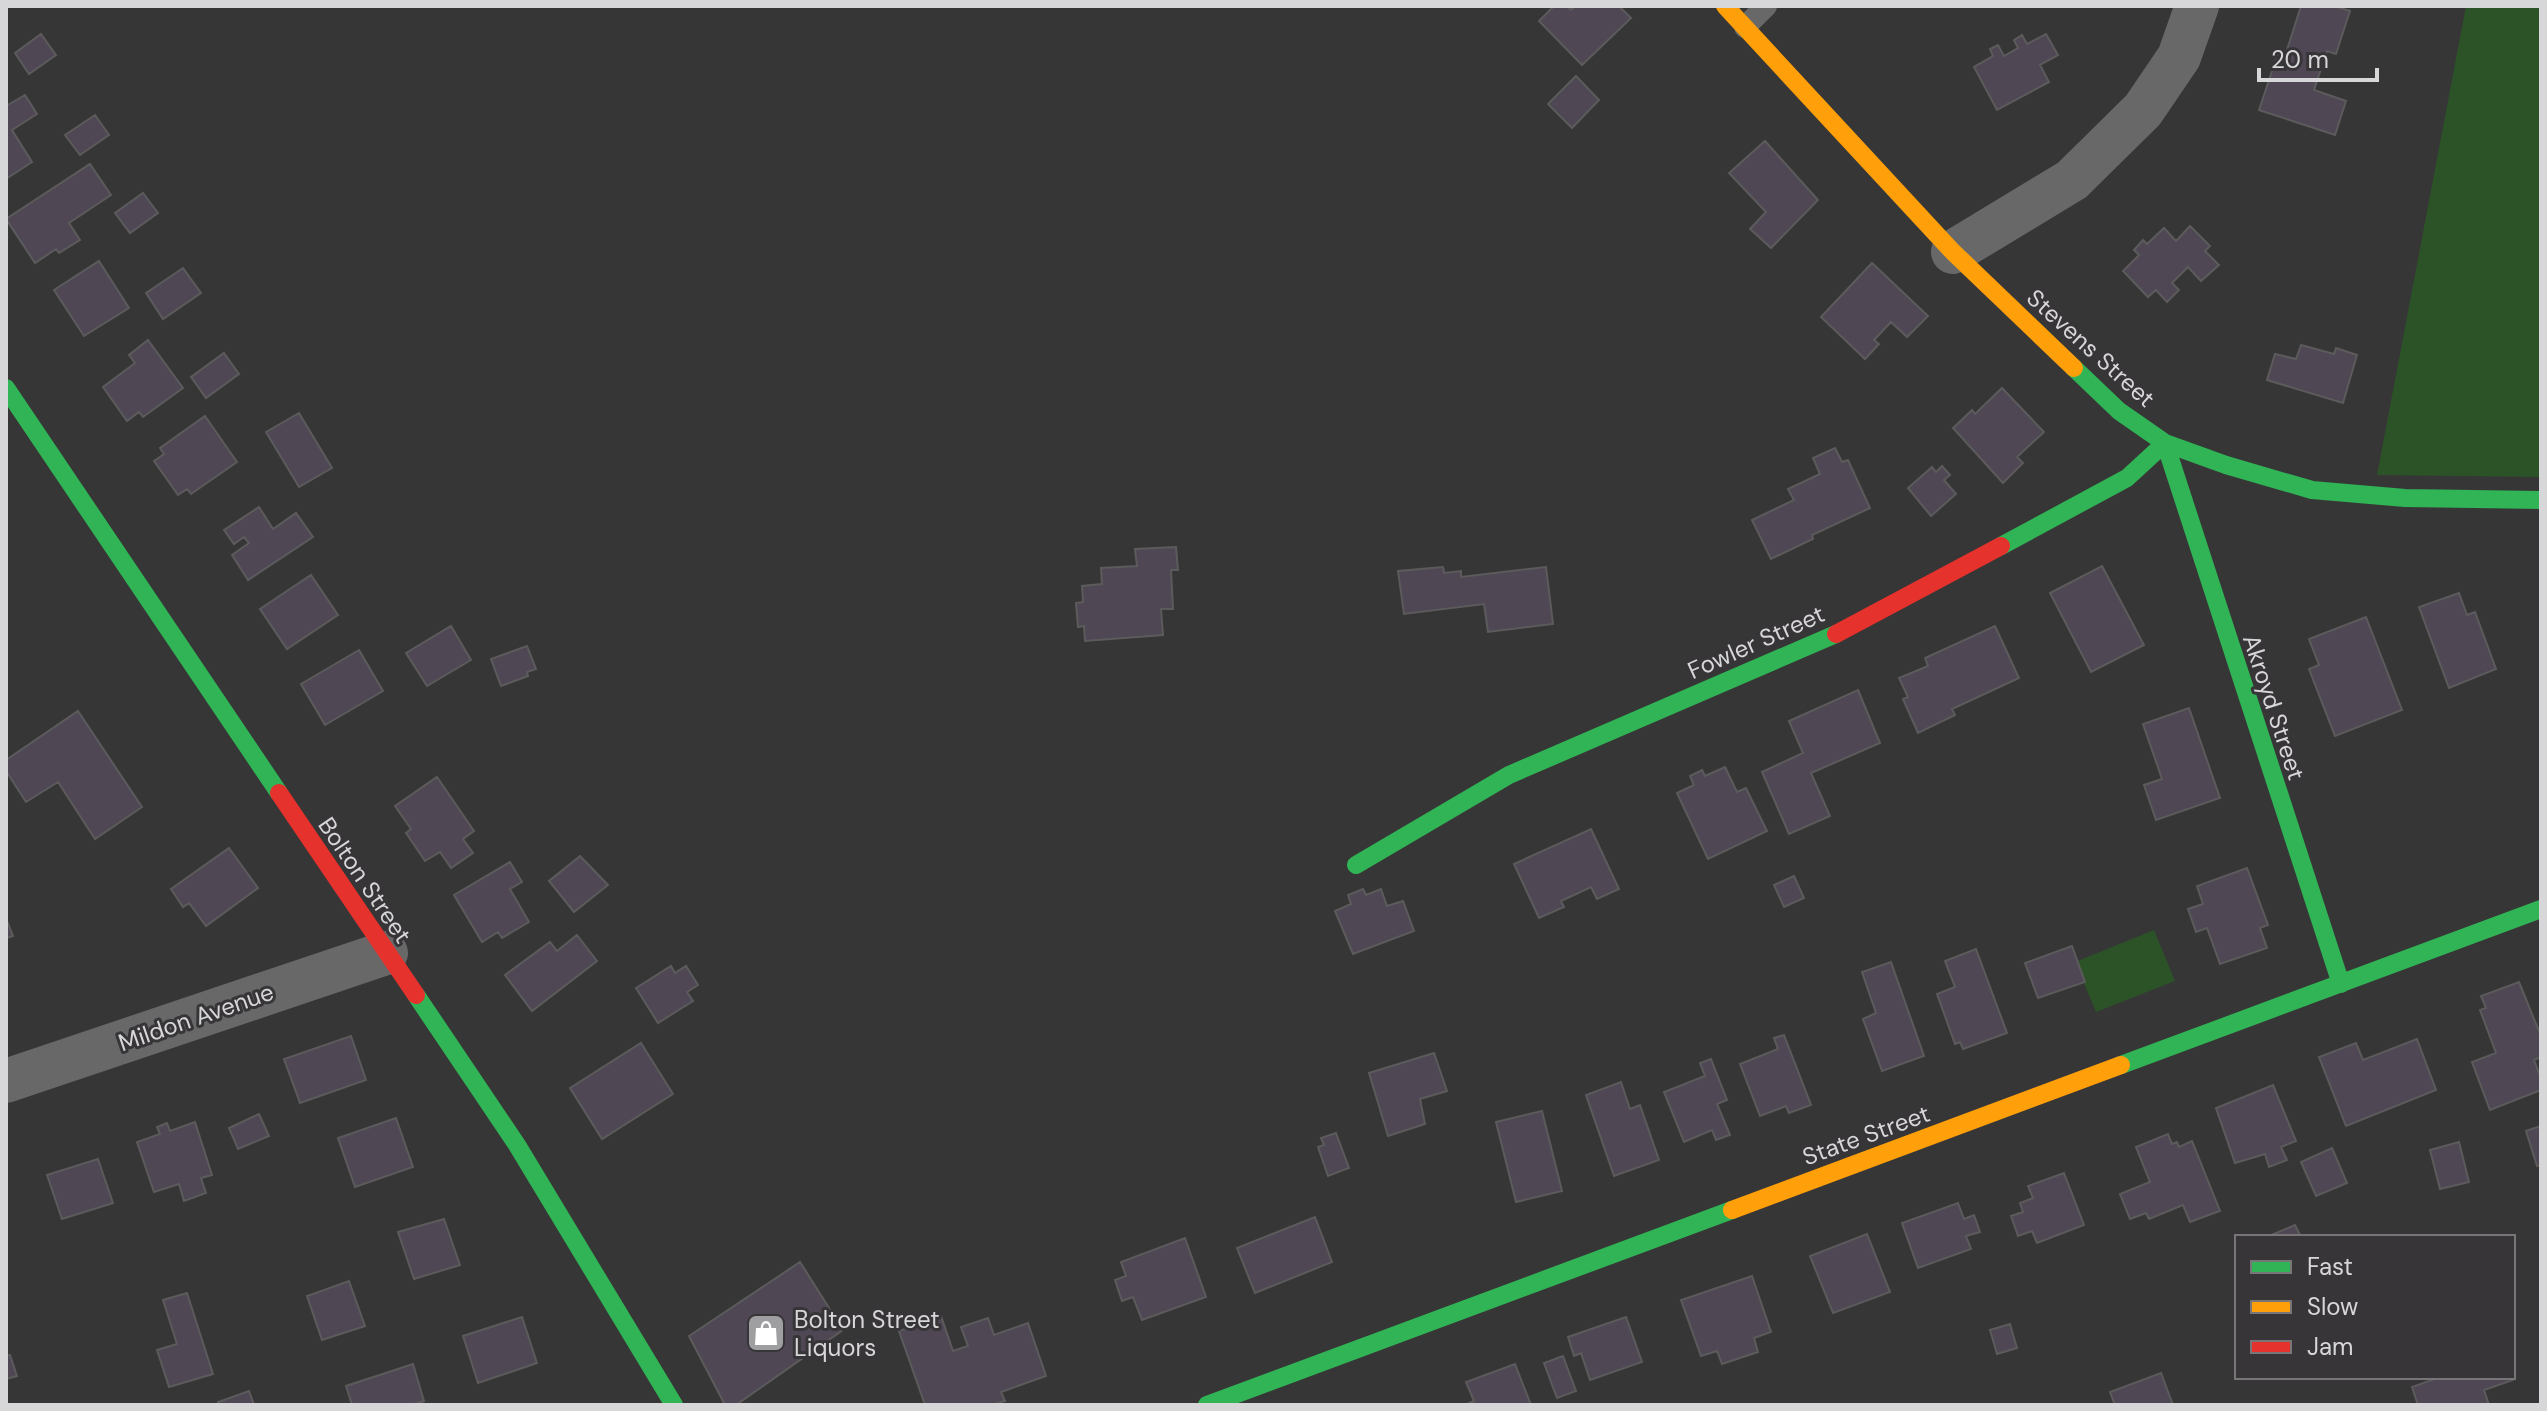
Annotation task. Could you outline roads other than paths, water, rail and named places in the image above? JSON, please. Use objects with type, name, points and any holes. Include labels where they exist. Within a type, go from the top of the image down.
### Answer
[{"type":"street","name":"Stevens Street","points":[[1725,6],[1953,252],[2119,411],[2165,443],[2312,490],[2405,498],[2541,500]]},
{"type":"street","points":[[1953,252],[2072,180],[2143,110],[2179,57],[2197,6]]},
{"type":"street","name":"Bolton Street","points":[[6,388],[517,1145],[668,1403]]},
{"type":"street","name":"Fowler Street","points":[[1356,865],[1509,775],[1826,639],[2127,478],[2165,443]]},
{"type":"street","name":"Akroyd Street","points":[[2165,443],[2341,984]]},
{"type":"street","name":"State Street","points":[[1207,1405],[2541,909]]},
{"type":"street","name":"Mildon Avenue","points":[[6,1081],[386,953]]},
{"type":"lane","points":[[1745,27],[1766,6]]},
{"type":"place","name":"Bolton Street Liquors","points":[[766,1333]]}]
